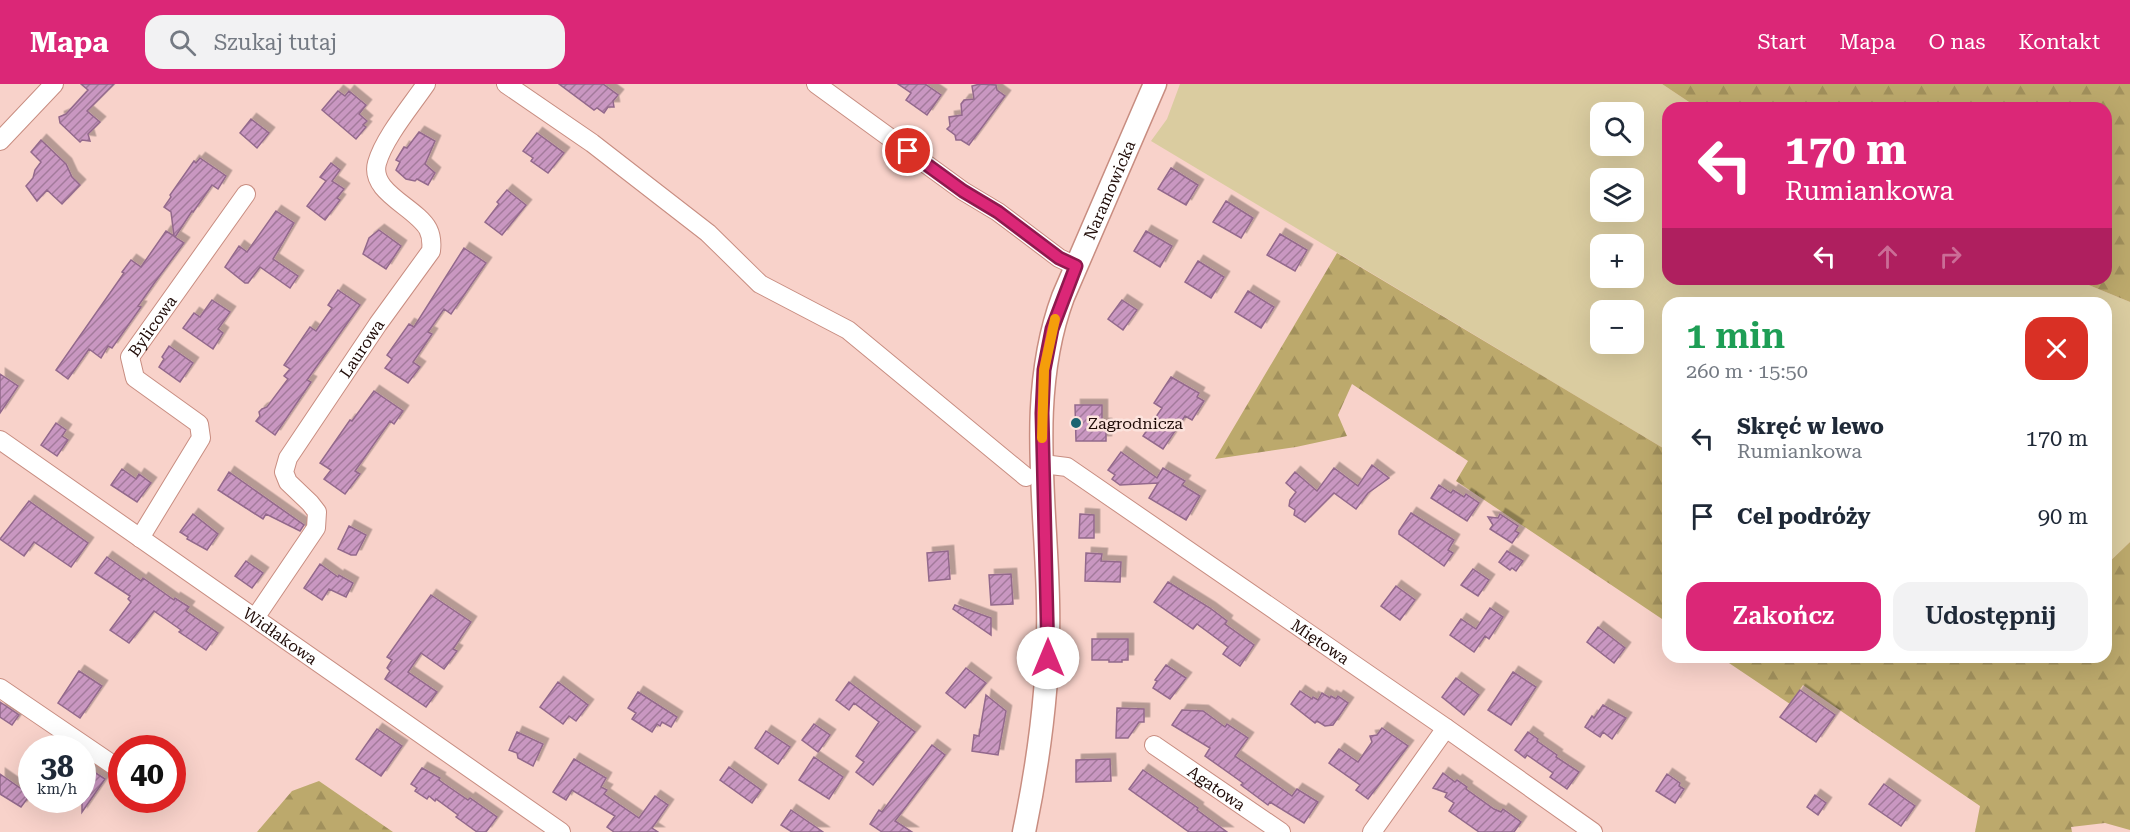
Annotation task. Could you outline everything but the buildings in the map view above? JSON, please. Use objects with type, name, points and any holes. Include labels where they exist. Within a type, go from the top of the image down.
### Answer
[{"type":"street","points":[[0,141],[54,84]]},
{"type":"street","name":"Laurowa","points":[[255,618],[316,528],[317,512],[288,482],[284,472],[288,458],[378,324],[431,251],[432,239],[427,226],[376,177],[377,163],[386,144],[426,84]]},
{"type":"street","points":[[506,84],[592,143],[708,233],[760,284],[848,330],[1035,470]]},
{"type":"street","points":[[816,84],[963,191],[998,212],[1059,258],[1076,266]]},
{"type":"street","name":"Naramowicka","points":[[1024,832],[1042,732],[1047,684],[1048,602],[1035,470],[1046,356],[1057,313],[1155,84]]},
{"type":"street","name":"Bylicowa","points":[[140,538],[201,438],[199,424],[135,378],[130,357],[246,194]]},
{"type":"street","name":"Widłakowa","points":[[0,440],[561,832]]},
{"type":"street","name":"Miętowa","points":[[1035,470],[1067,467],[1593,832]]},
{"type":"street","points":[[0,688],[108,761]]},
{"type":"street","points":[[1372,832],[1446,728]]},
{"type":"street","name":"Agatowa","points":[[1154,745],[1281,832]]},
{"type":"shaded area","points":[[1180,84],[1662,84],[1689,102],[1662,102],[1662,285],[2089,285],[2130,302],[2130,542],[2112,559],[2112,297],[1662,297],[1662,447],[1151,141],[1167,119]]},
{"type":"green space","points":[[1662,84],[2130,84],[2130,302],[2089,285],[2112,285],[2112,102],[1689,102]]},
{"type":"green space","points":[[1337,253],[1662,447],[1662,619],[1456,481],[1468,461],[1352,384],[1338,415],[1347,436],[1296,447],[1215,459]]},
{"type":"green space","points":[[2130,542],[2130,830],[2105,823],[2071,827],[2072,832],[1975,832],[1980,806],[1803,685],[1790,704],[1729,663],[2112,663],[2112,559]]},
{"type":"green space","points":[[319,781],[393,832],[257,832],[292,791]]},
{"type":"slow traffic","points":[[1042,438],[1044,370],[1055,319]]},
{"type":"place","name":"Zagrodnicza","points":[[1076,423]]},
{"type":"route","points":[[908,151],[963,191],[998,212],[1059,258],[1076,266],[1052,329],[1042,393],[1048,658]]}]
